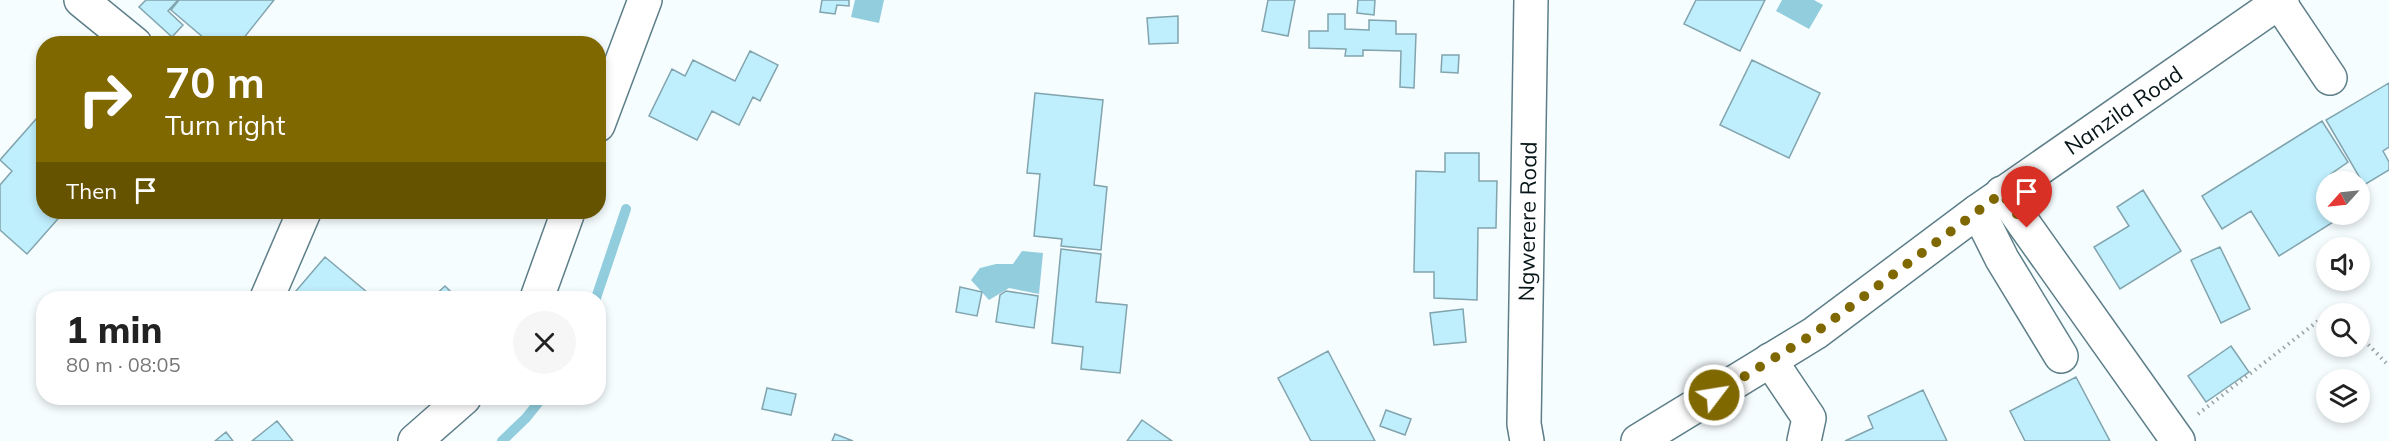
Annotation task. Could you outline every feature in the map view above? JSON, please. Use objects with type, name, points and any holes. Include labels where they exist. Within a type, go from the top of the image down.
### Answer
[{"type":"street","points":[[81,0],[125,36]]},
{"type":"street","points":[[606,103],[645,0]]},
{"type":"street","name":"Ngwerere Road","points":[[1527,441],[1524,424],[1525,295],[1531,0]]},
{"type":"street","points":[[2280,1],[2330,78]]},
{"type":"street","name":"Nanzila Road","points":[[1638,441],[1815,333],[1990,202],[2280,1]]},
{"type":"street","points":[[1990,202],[2002,259],[2061,356]]},
{"type":"street","points":[[1990,202],[2176,437]]},
{"type":"street","points":[[270,291],[301,219]]},
{"type":"street","points":[[540,291],[565,219]]},
{"type":"street","points":[[1770,360],[1809,418],[1804,441]]},
{"type":"street","points":[[415,441],[456,405]]},
{"type":"path","points":[[2176,437],[2316,323]]},
{"type":"path","points":[[2370,346],[2389,366]]},
{"type":"water","points":[[855,0],[884,0],[879,23],[851,17]]},
{"type":"water","points":[[1782,0],[1814,0],[1823,5],[1809,29],[1776,11]]},
{"type":"water","points":[[1022,251],[1043,253],[1039,294],[1009,288],[989,300],[971,280],[980,268],[996,264],[1013,264]]},
{"type":"building","points":[[146,0],[178,0],[168,11],[183,25],[171,36],[139,7]]},
{"type":"building","points":[[179,0],[274,0],[245,36],[202,36],[171,10]]},
{"type":"building","points":[[822,0],[849,0],[849,6],[837,5],[835,14],[820,12]]},
{"type":"building","points":[[1268,0],[1295,0],[1288,36],[1262,31]]},
{"type":"building","points":[[1358,0],[1375,0],[1374,15],[1357,13]]},
{"type":"building","points":[[1696,0],[1765,0],[1740,51],[1684,24]]},
{"type":"building","points":[[1328,14],[1345,14],[1345,29],[1369,30],[1369,20],[1396,21],[1396,34],[1416,34],[1414,88],[1400,87],[1401,51],[1363,50],[1363,56],[1345,56],[1346,49],[1309,48],[1309,31],[1328,31]]},
{"type":"building","points":[[1178,16],[1178,43],[1149,44],[1147,18]]},
{"type":"building","points":[[750,51],[778,65],[760,101],[753,97],[739,125],[712,111],[697,140],[649,116],[672,69],[685,76],[693,60],[735,81]]},
{"type":"building","points":[[1442,55],[1459,55],[1458,73],[1441,72]]},
{"type":"building","points":[[1752,60],[1820,93],[1789,158],[1720,125]]},
{"type":"building","points":[[2389,83],[2389,147],[2383,151],[2389,162],[2389,170],[2370,181],[2370,171],[2356,171],[2326,120]]},
{"type":"building","points":[[1035,93],[1103,100],[1094,185],[1107,187],[1101,250],[1061,246],[1062,239],[1034,236],[1040,174],[1027,173]]},
{"type":"building","points":[[36,119],[36,219],[58,219],[27,254],[0,230],[0,185],[12,171],[0,160]]},
{"type":"building","points":[[2322,121],[2348,162],[2335,171],[2316,171],[2316,225],[2328,225],[2279,256],[2251,211],[2222,229],[2202,196]]},
{"type":"building","points":[[1445,153],[1479,153],[1479,181],[1497,181],[1496,228],[1478,228],[1477,300],[1434,298],[1434,272],[1414,272],[1416,171],[1445,172]]},
{"type":"building","points":[[2143,190],[2181,251],[2120,289],[2094,247],[2129,226],[2117,207]]},
{"type":"building","points":[[2220,247],[2250,309],[2221,323],[2191,260]]},
{"type":"building","points":[[1061,249],[1101,254],[1096,302],[1127,305],[1120,373],[1081,369],[1083,347],[1052,343]]},
{"type":"building","points":[[325,257],[366,291],[296,291]]},
{"type":"building","points":[[445,286],[450,291],[440,291]]},
{"type":"building","points":[[960,287],[982,292],[977,316],[956,312]]},
{"type":"building","points":[[1006,291],[1038,296],[1034,328],[996,322],[1000,295]]},
{"type":"building","points":[[1463,309],[1466,342],[1434,345],[1430,313]]},
{"type":"building","points":[[2231,346],[2249,372],[2206,402],[2188,376]]},
{"type":"building","points":[[1328,351],[1375,441],[1311,441],[1278,378]]},
{"type":"building","points":[[2076,377],[2110,441],[2025,441],[2010,411]]},
{"type":"building","points":[[767,388],[796,394],[791,415],[762,409]]},
{"type":"building","points":[[1923,390],[1947,441],[1845,441],[1873,428],[1868,416]]},
{"type":"building","points":[[1386,410],[1411,419],[1405,435],[1380,426]]},
{"type":"building","points":[[1142,420],[1172,441],[1127,441]]},
{"type":"building","points":[[277,421],[293,441],[252,441]]},
{"type":"building","points":[[226,432],[233,441],[215,441]]},
{"type":"building","points":[[835,434],[853,441],[832,441]]},
{"type":"waterway","points":[[598,291],[626,209]]},
{"type":"waterway","points":[[502,441],[536,405]]},
{"type":"route","points":[[1714,395],[1815,333],[2002,193],[2027,228]]}]
